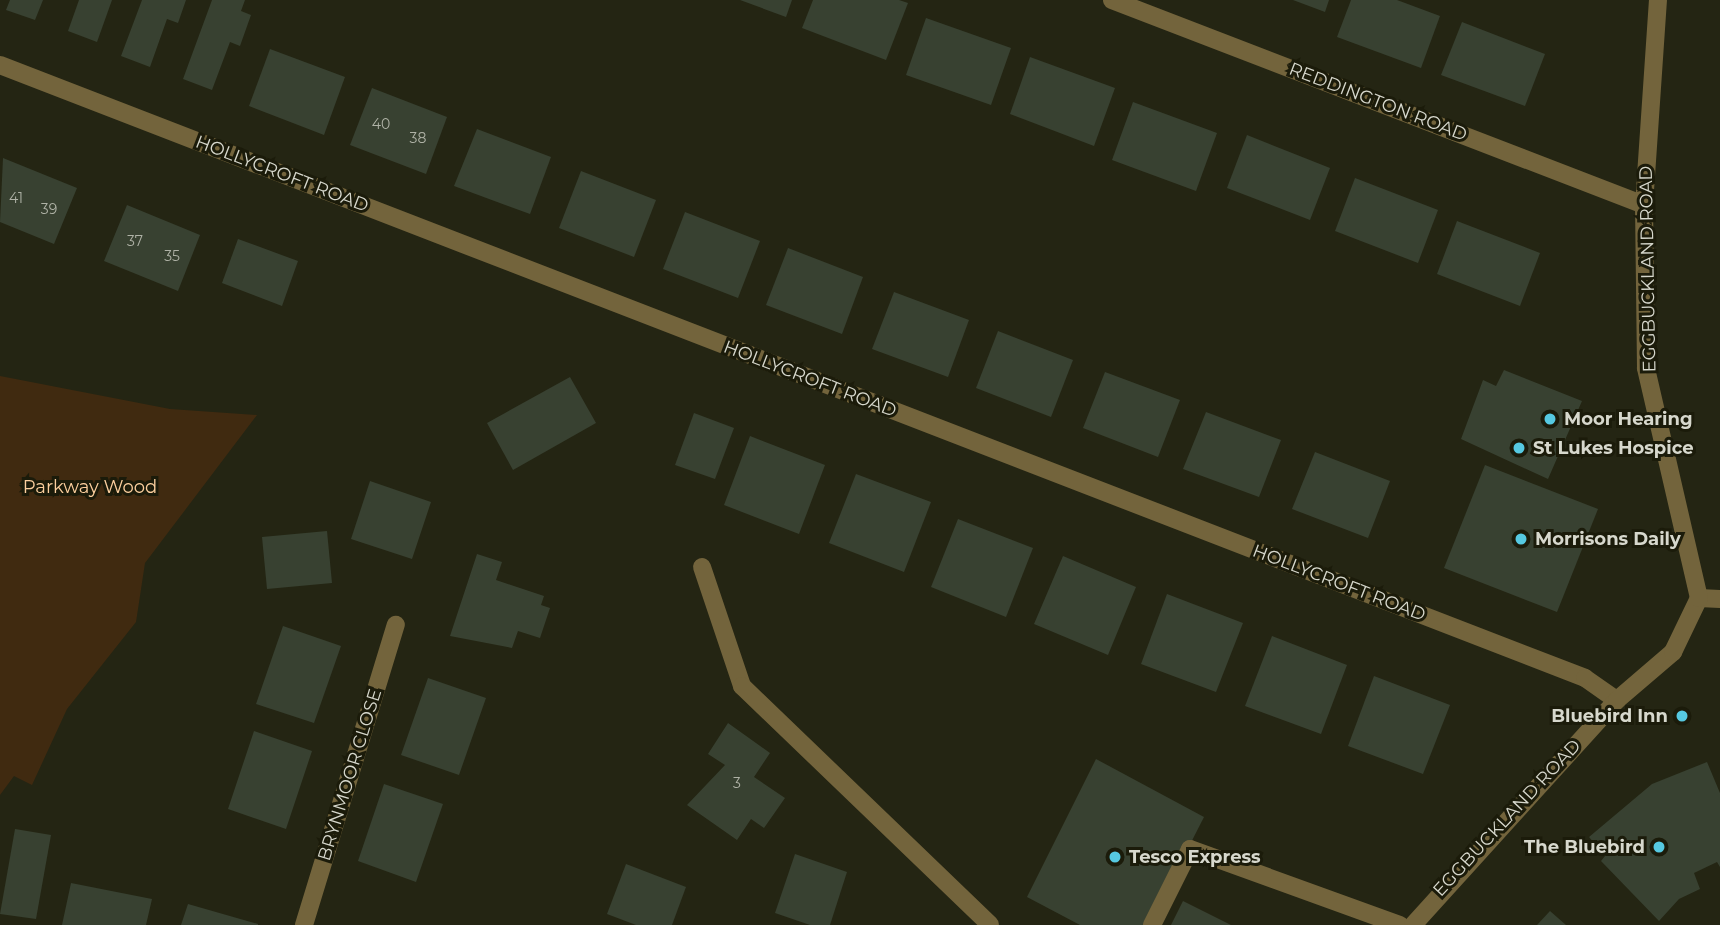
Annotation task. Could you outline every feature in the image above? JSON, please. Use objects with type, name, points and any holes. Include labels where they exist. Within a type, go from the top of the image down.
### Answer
[{"type":"street","name":"REDDINGTON ROAD","points":[[1112,0],[1644,205]]},
{"type":"street","name":"EGGBUCKLAND ROAD","points":[[1413,925],[1617,700],[1673,652],[1699,598],[1647,368],[1644,205],[1658,0]]},
{"type":"street","name":"HOLLYCROFT ROAD","points":[[0,65],[1585,678],[1617,700]]},
{"type":"street","points":[[702,567],[742,686],[990,925]]},
{"type":"street","points":[[1699,598],[1720,599]]},
{"type":"street","name":"BRYNMOOR CLOSE","points":[[304,925],[396,625]]},
{"type":"street","points":[[1152,925],[1190,849],[1400,925]]},
{"type":"green space","name":"Parkway Wood","points":[[0,376],[170,409],[257,415],[145,563],[136,622],[67,709],[32,785],[14,776],[0,795]]},
{"type":"building","points":[[10,0],[43,0],[35,20],[6,10]]},
{"type":"building","points":[[79,0],[112,0],[97,42],[68,31]]},
{"type":"building","points":[[142,0],[186,0],[178,23],[167,19],[150,67],[121,56]]},
{"type":"building","points":[[212,0],[245,0],[241,11],[251,15],[240,46],[230,42],[212,90],[183,79]]},
{"type":"building","points":[[740,0],[792,0],[786,17]]},
{"type":"building","points":[[813,0],[899,0],[908,3],[886,60],[802,28]]},
{"type":"building","points":[[1293,0],[1329,0],[1325,12]]},
{"type":"building","points":[[1351,0],[1397,0],[1440,16],[1421,68],[1337,37]]},
{"type":"building","points":[[926,18],[1011,48],[991,105],[906,75]]},
{"type":"building","points":[[1462,22],[1545,54],[1525,106],[1441,75]]},
{"type":"building","points":[[270,49],[345,77],[324,135],[249,106]]},
{"type":"building","points":[[1030,57],[1115,88],[1094,146],[1010,114]]},
{"type":"building","points":[[372,88],[447,117],[426,174],[350,145]]},
{"type":"building","points":[[1133,102],[1217,133],[1196,191],[1112,160]]},
{"type":"building","points":[[477,129],[551,157],[530,214],[454,186]]},
{"type":"building","points":[[1247,135],[1330,168],[1310,220],[1227,188]]},
{"type":"building","points":[[3,158],[77,188],[54,244],[0,222]]},
{"type":"building","points":[[581,171],[656,200],[634,257],[559,228]]},
{"type":"building","points":[[1355,178],[1438,210],[1418,263],[1335,231]]},
{"type":"building","points":[[127,205],[200,235],[178,291],[104,261]]},
{"type":"building","points":[[685,212],[760,241],[738,298],[663,269]]},
{"type":"building","points":[[1457,221],[1540,253],[1520,306],[1437,274]]},
{"type":"building","points":[[238,239],[298,261],[282,306],[222,283]]},
{"type":"building","points":[[788,248],[863,277],[842,334],[766,305]]},
{"type":"building","points":[[894,292],[969,320],[948,377],[872,349]]},
{"type":"building","points":[[998,331],[1073,360],[1051,417],[976,388]]},
{"type":"building","points":[[1504,370],[1582,401],[1548,479],[1461,439],[1483,380],[1496,386]]},
{"type":"building","points":[[1105,372],[1180,400],[1158,457],[1083,428]]},
{"type":"building","points":[[570,377],[596,423],[513,470],[487,423]]},
{"type":"building","points":[[1206,412],[1281,440],[1259,497],[1183,469]]},
{"type":"building","points":[[694,413],[734,428],[715,479],[675,465]]},
{"type":"building","points":[[750,436],[825,465],[799,534],[724,505]]},
{"type":"building","points":[[1315,452],[1390,481],[1368,538],[1292,509]]},
{"type":"building","name":"Morrisons Daily","points":[[1485,465],[1598,509],[1557,612],[1444,568]]},
{"type":"building","points":[[856,474],[931,502],[904,572],[829,543]]},
{"type":"building","points":[[370,481],[431,502],[412,559],[351,539]]},
{"type":"building","points":[[958,519],[1033,548],[1006,617],[931,587]]},
{"type":"building","points":[[327,531],[332,583],[267,589],[262,537]]},
{"type":"building","points":[[477,554],[502,562],[496,580],[544,596],[541,605],[550,608],[540,638],[518,631],[512,648],[450,636]]},
{"type":"building","points":[[1063,556],[1136,587],[1108,655],[1034,624]]},
{"type":"building","points":[[1167,594],[1243,623],[1216,692],[1141,664]]},
{"type":"building","points":[[283,626],[341,646],[314,723],[256,704]]},
{"type":"building","points":[[1272,636],[1347,665],[1321,734],[1245,706]]},
{"type":"building","points":[[1374,676],[1450,705],[1423,774],[1348,746]]},
{"type":"building","points":[[428,678],[486,698],[459,775],[401,755]]},
{"type":"building","points":[[728,723],[770,753],[754,777],[785,798],[764,828],[751,819],[737,840],[687,805],[725,765],[708,754]]},
{"type":"building","points":[[254,731],[312,751],[286,829],[228,809]]},
{"type":"building","name":"Tesco Express","points":[[1096,759],[1204,817],[1149,925],[1080,925],[1027,897]]},
{"type":"building","name":"The Bluebird","points":[[1707,762],[1720,793],[1720,867],[1717,862],[1694,873],[1700,889],[1679,899],[1659,921],[1601,861],[1605,856],[1589,837],[1652,784]]},
{"type":"building","points":[[384,784],[443,804],[416,882],[358,861]]},
{"type":"building","points":[[15,829],[51,835],[36,919],[0,914]]},
{"type":"building","points":[[795,854],[847,872],[830,925],[810,925],[775,913]]},
{"type":"building","points":[[626,864],[686,887],[672,925],[636,925],[607,914]]},
{"type":"building","points":[[71,883],[152,899],[146,925],[62,925]]},
{"type":"building","points":[[1183,901],[1231,925],[1171,925]]},
{"type":"building","points":[[188,904],[258,924],[258,925],[181,925]]},
{"type":"building","points":[[1550,911],[1566,925],[1537,925]]},
{"type":"place","name":"Moor Hearing","points":[[1550,419]]},
{"type":"place","name":"St Lukes Hospice","points":[[1519,448]]},
{"type":"place","name":"Morrisons Daily","points":[[1521,539]]},
{"type":"place","name":"Bluebird Inn","points":[[1682,716]]},
{"type":"place","name":"The Bluebird","points":[[1659,847]]},
{"type":"place","name":"Tesco Express","points":[[1115,857]]}]
